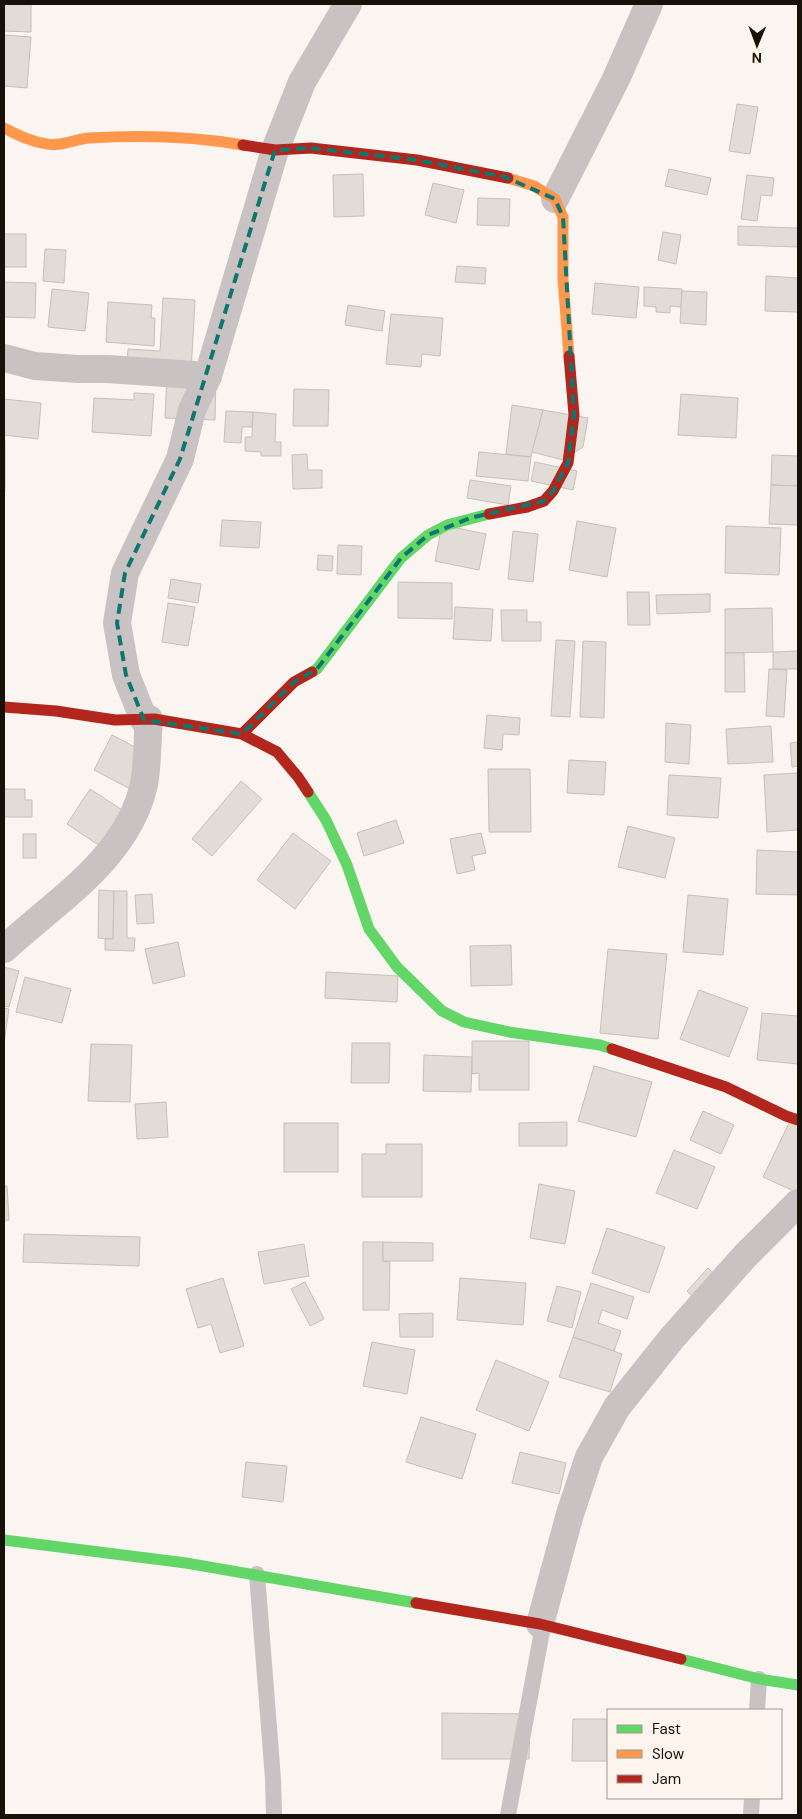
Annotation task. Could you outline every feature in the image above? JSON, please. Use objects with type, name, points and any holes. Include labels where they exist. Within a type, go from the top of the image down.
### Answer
[{"type":"street","points":[[4,948],[86,878],[113,848],[130,821],[144,784],[146,719],[126,675],[117,623],[125,573],[180,459],[192,410],[208,376],[275,150],[302,82],[348,4]]},
{"type":"street","points":[[555,199],[616,79],[649,4]]},
{"type":"street","points":[[4,128],[24,138],[49,144],[87,138],[177,137],[215,140],[275,150],[311,148],[417,160],[505,177],[534,186],[555,199],[563,217],[563,279],[574,415],[568,463],[553,491],[544,501],[527,507],[470,518],[447,525],[428,535],[401,558],[317,669],[294,682],[242,734]]},
{"type":"street","points":[[4,358],[35,366],[78,369],[108,368],[208,376]]},
{"type":"street","points":[[4,707],[56,711],[115,720],[146,719],[242,734],[276,752],[298,777],[326,820],[347,865],[369,929],[397,967],[442,1011],[464,1022],[509,1032],[600,1045],[726,1088],[798,1120]]},
{"type":"street","points":[[542,1625],[570,1514],[589,1457],[617,1407],[672,1338],[744,1256],[798,1203]]},
{"type":"street","points":[[4,1540],[150,1557],[257,1574],[294,1583],[542,1625],[759,1680],[798,1685]]},
{"type":"lane","points":[[257,1574],[273,1779],[274,1815]]},
{"type":"lane","points":[[508,1815],[542,1625]]},
{"type":"lane","points":[[757,1709],[759,1680]]},
{"type":"lane","points":[[751,1815],[752,1799]]},
{"type":"highlighted area","points":[[311,148],[417,160],[505,177],[555,199],[563,217],[574,415],[568,463],[553,491],[544,501],[470,518],[428,535],[401,558],[317,669],[294,682],[242,734],[144,720],[126,675],[117,623],[125,573],[180,459],[275,150]]},
{"type":"building","points":[[4,4],[31,4],[31,32],[4,31]]},
{"type":"building","points":[[4,35],[31,37],[27,88],[4,86]]},
{"type":"building","points":[[737,104],[758,107],[750,154],[729,151]]},
{"type":"building","points":[[669,169],[711,178],[707,195],[665,186]]},
{"type":"building","points":[[363,174],[364,216],[334,217],[333,175]]},
{"type":"building","points":[[747,175],[774,178],[772,196],[761,195],[757,221],[741,219]]},
{"type":"building","points":[[433,183],[464,190],[456,223],[425,215]]},
{"type":"building","points":[[478,198],[510,199],[509,226],[477,225]]},
{"type":"building","points":[[738,226],[798,228],[798,247],[738,245]]},
{"type":"building","points":[[663,232],[681,235],[676,264],[658,260]]},
{"type":"building","points":[[4,234],[26,234],[26,267],[4,267]]},
{"type":"building","points":[[45,249],[66,250],[64,283],[43,281]]},
{"type":"building","points":[[457,266],[486,268],[485,284],[455,282]]},
{"type":"building","points":[[766,276],[798,278],[798,312],[765,311]]},
{"type":"building","points":[[4,282],[36,283],[35,318],[4,317]]},
{"type":"building","points":[[595,283],[639,287],[636,318],[592,314]]},
{"type":"building","points":[[644,287],[682,289],[681,307],[670,306],[670,313],[656,312],[656,307],[644,306]]},
{"type":"building","points":[[52,289],[89,293],[85,331],[48,327]]},
{"type":"building","points":[[682,291],[707,292],[706,325],[680,323]]},
{"type":"building","points":[[163,298],[195,300],[191,373],[127,368],[128,349],[160,351]]},
{"type":"building","points":[[108,302],[152,305],[151,318],[155,318],[154,346],[106,342]]},
{"type":"building","points":[[348,305],[385,311],[382,331],[345,325]]},
{"type":"building","points":[[391,314],[443,318],[440,356],[422,354],[421,367],[386,364]]},
{"type":"building","points":[[167,373],[216,375],[215,420],[165,418]]},
{"type":"building","points":[[294,389],[329,390],[328,426],[293,426]]},
{"type":"building","points":[[134,393],[154,394],[151,436],[92,432],[94,398],[134,400]]},
{"type":"building","points":[[681,394],[738,398],[736,438],[678,435]]},
{"type":"building","points":[[4,399],[41,403],[38,439],[4,435]]},
{"type":"building","points":[[512,405],[543,410],[531,457],[506,454]]},
{"type":"building","points":[[543,410],[588,418],[583,447],[563,460],[532,452]]},
{"type":"building","points":[[226,411],[253,412],[252,427],[242,427],[241,443],[224,442]]},
{"type":"building","points":[[253,412],[276,414],[275,442],[281,442],[281,456],[261,456],[261,452],[245,451],[245,437],[252,437]]},
{"type":"building","points":[[5,441],[5,491],[4,491]]},
{"type":"building","points":[[479,452],[531,457],[528,481],[476,476]]},
{"type":"building","points":[[307,454],[308,470],[322,470],[322,488],[293,489],[292,455]]},
{"type":"building","points":[[772,455],[798,456],[798,486],[771,485]]},
{"type":"building","points":[[535,462],[577,471],[573,490],[531,481]]},
{"type":"building","points":[[470,480],[511,486],[508,505],[467,498]]},
{"type":"building","points":[[771,485],[798,486],[798,525],[769,524]]},
{"type":"building","points":[[222,520],[261,522],[259,548],[220,546]]},
{"type":"building","points":[[577,521],[616,528],[607,577],[569,570]]},
{"type":"building","points":[[442,525],[486,534],[479,570],[435,561]]},
{"type":"building","points":[[726,526],[781,528],[779,575],[725,573]]},
{"type":"building","points":[[513,531],[538,534],[533,582],[508,579]]},
{"type":"building","points":[[338,545],[362,546],[361,575],[337,574]]},
{"type":"building","points":[[318,555],[333,556],[332,571],[317,570]]},
{"type":"building","points":[[171,579],[201,584],[198,603],[168,598]]},
{"type":"building","points":[[398,582],[452,583],[452,619],[398,618]]},
{"type":"building","points":[[627,592],[649,592],[650,625],[628,625]]},
{"type":"building","points":[[710,594],[710,612],[657,614],[656,595]]},
{"type":"building","points":[[168,603],[195,607],[188,646],[162,642]]},
{"type":"building","points":[[455,607],[493,609],[491,641],[453,639]]},
{"type":"building","points":[[772,608],[773,652],[725,653],[725,609]]},
{"type":"building","points":[[501,610],[527,610],[527,622],[541,622],[541,641],[502,641]]},
{"type":"building","points":[[556,640],[575,641],[570,717],[551,716]]},
{"type":"building","points":[[583,641],[606,642],[604,718],[580,717]]},
{"type":"building","points":[[798,651],[798,669],[773,669],[773,652]]},
{"type":"building","points":[[725,653],[744,653],[745,692],[725,692]]},
{"type":"building","points":[[769,669],[787,670],[784,717],[766,716]]},
{"type":"building","points":[[487,715],[520,718],[519,735],[503,734],[502,750],[484,748]]},
{"type":"building","points":[[666,723],[691,725],[689,764],[665,762]]},
{"type":"building","points":[[771,726],[773,762],[728,764],[726,729]]},
{"type":"building","points":[[112,735],[156,758],[138,793],[94,770]]},
{"type":"building","points":[[798,742],[798,766],[792,767],[790,743]]},
{"type":"building","points":[[569,760],[606,762],[604,795],[567,793]]},
{"type":"building","points":[[488,769],[530,769],[531,832],[489,832]]},
{"type":"building","points":[[798,773],[798,830],[767,832],[764,775]]},
{"type":"building","points":[[669,775],[721,778],[718,818],[667,815]]},
{"type":"building","points":[[241,781],[262,799],[212,856],[192,839]]},
{"type":"building","points":[[4,789],[25,789],[25,800],[32,800],[32,817],[4,817]]},
{"type":"building","points":[[90,789],[130,815],[106,850],[67,824]]},
{"type":"building","points":[[396,820],[404,843],[364,856],[357,833]]},
{"type":"building","points":[[628,826],[675,838],[665,878],[618,867]]},
{"type":"building","points":[[293,833],[331,861],[295,909],[257,880]]},
{"type":"building","points":[[481,833],[486,853],[472,856],[475,870],[457,874],[450,839]]},
{"type":"building","points":[[23,834],[36,834],[36,858],[23,858]]},
{"type":"building","points":[[757,850],[798,852],[798,895],[756,894]]},
{"type":"building","points":[[99,890],[114,891],[113,939],[98,938]]},
{"type":"building","points":[[114,891],[127,891],[127,938],[135,938],[134,951],[105,950],[105,939],[113,939]]},
{"type":"building","points":[[152,894],[154,923],[137,924],[135,895]]},
{"type":"building","points":[[688,895],[728,899],[723,955],[683,952]]},
{"type":"building","points":[[178,942],[185,976],[153,984],[145,949]]},
{"type":"building","points":[[511,945],[512,985],[471,986],[470,946]]},
{"type":"building","points":[[608,949],[667,954],[658,1039],[600,1033]]},
{"type":"building","points":[[4,967],[19,971],[9,1007],[4,1006]]},
{"type":"building","points":[[326,972],[398,976],[397,1002],[325,998]]},
{"type":"building","points":[[25,977],[71,989],[62,1023],[16,1012]]},
{"type":"building","points":[[699,990],[748,1008],[729,1057],[680,1039]]},
{"type":"building","points":[[4,1008],[9,1009],[4,1044]]},
{"type":"building","points":[[762,1013],[798,1016],[798,1064],[757,1060]]},
{"type":"building","points":[[472,1041],[529,1041],[529,1090],[479,1090],[479,1073],[472,1074]]},
{"type":"building","points":[[352,1043],[390,1043],[389,1083],[351,1083]]},
{"type":"building","points":[[91,1044],[132,1045],[130,1102],[88,1101]]},
{"type":"building","points":[[424,1055],[472,1057],[471,1092],[423,1091]]},
{"type":"building","points":[[594,1066],[652,1082],[636,1137],[578,1121]]},
{"type":"building","points":[[166,1102],[168,1137],[137,1139],[135,1104]]},
{"type":"building","points":[[703,1111],[734,1125],[721,1154],[690,1140]]},
{"type":"building","points":[[790,1121],[798,1125],[798,1193],[763,1177]]},
{"type":"building","points":[[567,1122],[567,1146],[519,1146],[519,1123]]},
{"type":"building","points":[[284,1123],[338,1123],[338,1172],[284,1172]]},
{"type":"building","points":[[386,1144],[422,1144],[422,1197],[362,1197],[362,1154],[386,1154]]},
{"type":"building","points":[[674,1150],[715,1167],[697,1209],[656,1193]]},
{"type":"building","points":[[539,1184],[575,1191],[565,1244],[530,1238]]},
{"type":"building","points":[[4,1186],[7,1186],[9,1220],[4,1221]]},
{"type":"building","points":[[607,1228],[665,1247],[649,1293],[592,1273]]},
{"type":"building","points":[[24,1234],[140,1237],[139,1266],[23,1262]]},
{"type":"building","points":[[363,1242],[383,1242],[383,1261],[390,1262],[389,1310],[363,1310]]},
{"type":"building","points":[[383,1242],[433,1243],[433,1261],[383,1261]]},
{"type":"building","points":[[304,1244],[309,1276],[264,1284],[258,1252]]},
{"type":"building","points":[[708,1268],[720,1279],[698,1303],[687,1291]]},
{"type":"building","points":[[223,1278],[244,1346],[220,1353],[211,1324],[198,1328],[186,1289]]},
{"type":"building","points":[[460,1278],[526,1283],[523,1325],[457,1320]]},
{"type":"building","points":[[305,1282],[324,1319],[310,1326],[291,1289]]},
{"type":"building","points":[[591,1283],[634,1297],[627,1319],[602,1310],[598,1323],[621,1331],[614,1351],[573,1337]]},
{"type":"building","points":[[557,1286],[581,1292],[572,1328],[547,1321]]},
{"type":"building","points":[[433,1313],[433,1337],[400,1337],[399,1314]]},
{"type":"building","points":[[573,1337],[622,1354],[610,1392],[559,1377]]},
{"type":"building","points":[[372,1342],[415,1350],[407,1394],[363,1386]]},
{"type":"building","points":[[496,1360],[549,1382],[529,1431],[476,1410]]},
{"type":"building","points":[[421,1417],[476,1434],[462,1479],[406,1462]]},
{"type":"building","points":[[520,1452],[566,1463],[559,1494],[512,1483]]},
{"type":"building","points":[[246,1462],[287,1466],[283,1502],[242,1497]]},
{"type":"building","points":[[442,1713],[530,1714],[529,1759],[442,1759]]},
{"type":"building","points":[[573,1719],[607,1719],[607,1761],[572,1761]]},
{"type":"traffic: fast","points":[[312,672],[317,669],[401,558],[428,535],[447,525],[489,514]]},
{"type":"traffic: fast","points":[[308,792],[326,820],[347,865],[369,929],[397,967],[442,1011],[464,1022],[509,1032],[600,1045],[612,1049]]},
{"type":"traffic: fast","points":[[4,1540],[186,1563],[416,1603]]},
{"type":"traffic: fast","points":[[681,1659],[759,1679],[798,1685]]},
{"type":"traffic: slow","points":[[4,128],[30,140],[52,145],[89,138],[127,137],[185,138],[243,145]]},
{"type":"traffic: slow","points":[[508,178],[534,186],[555,199],[563,217],[563,279],[569,356]]},
{"type":"traffic: jam","points":[[243,145],[275,150],[311,148],[417,160],[508,178]]},
{"type":"traffic: jam","points":[[489,514],[527,507],[544,501],[553,491],[568,463],[574,415],[569,356]]},
{"type":"traffic: jam","points":[[242,734],[294,682],[312,672]]},
{"type":"traffic: jam","points":[[4,707],[56,711],[115,720],[154,719],[242,734],[277,752],[308,792]]},
{"type":"traffic: jam","points":[[612,1049],[726,1087],[798,1120]]},
{"type":"traffic: jam","points":[[416,1603],[540,1624],[681,1659]]}]
